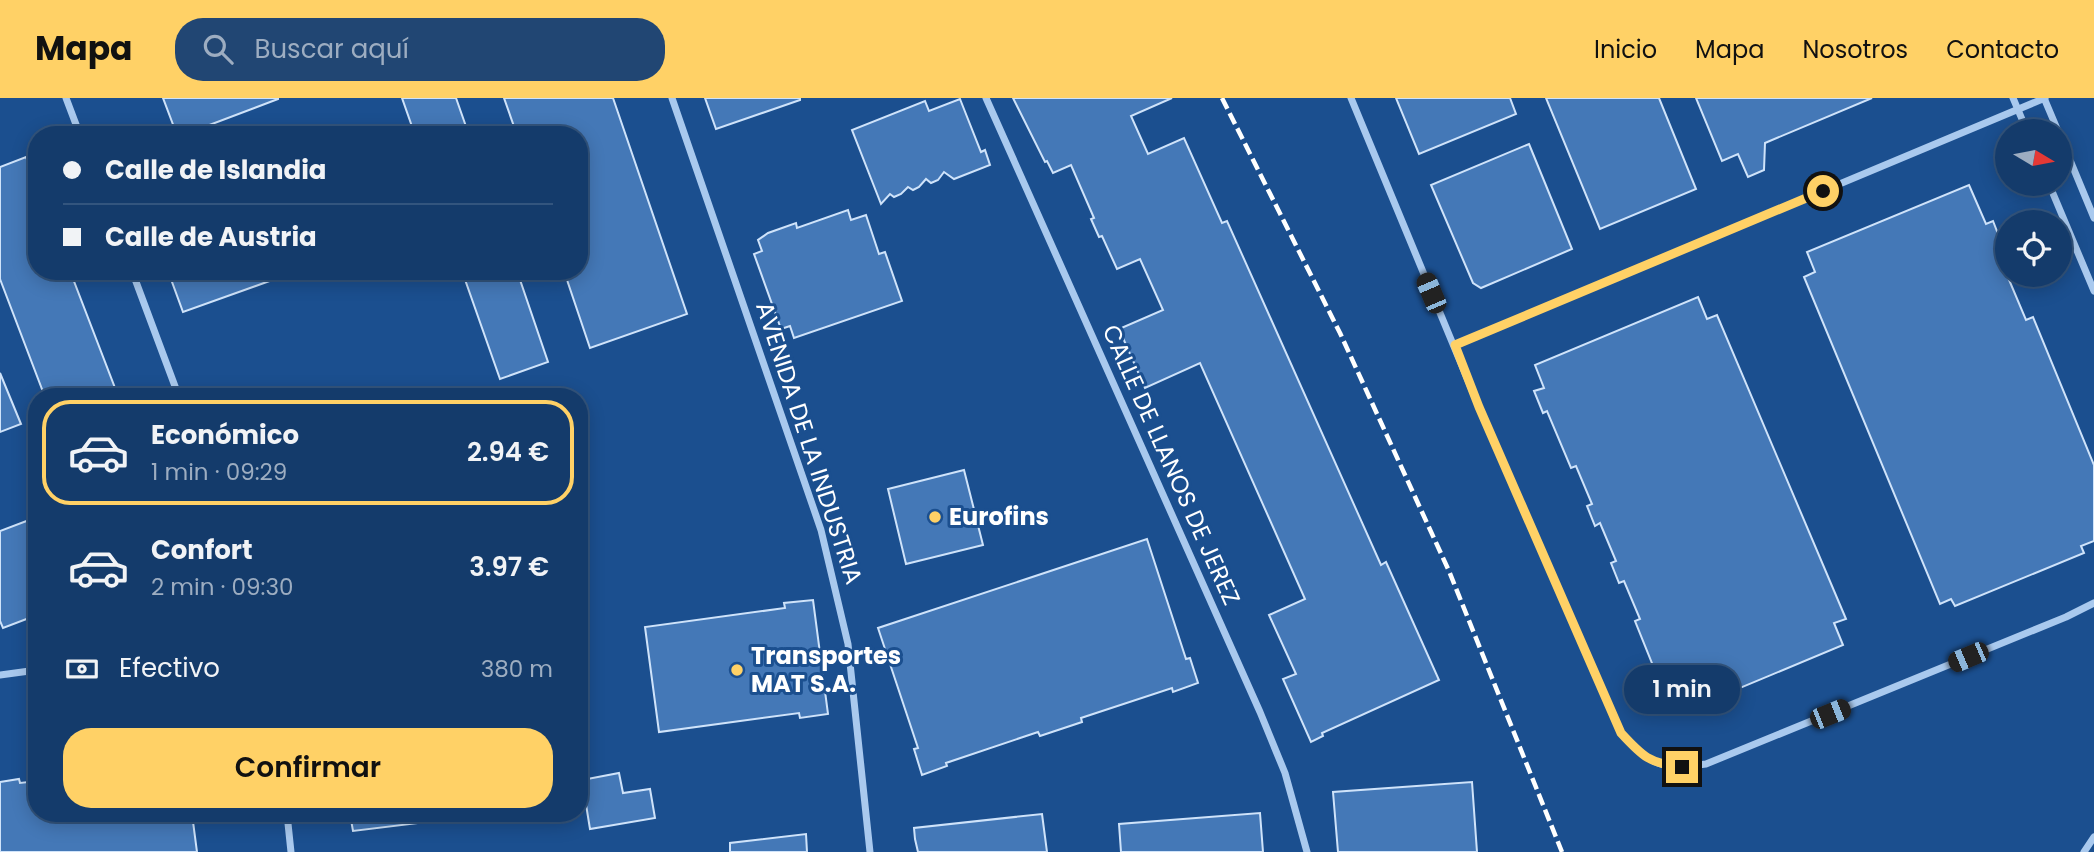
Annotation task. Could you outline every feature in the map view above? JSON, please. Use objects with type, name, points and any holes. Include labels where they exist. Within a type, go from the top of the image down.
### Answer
[{"type":"street","points":[[66,98],[77,126]]},
{"type":"street","name":"AVENIDA DE LA INDUSTRIA","points":[[673,98],[821,530],[848,644],[870,852]]},
{"type":"street","name":"CALLE DE LLANOS DE JEREZ","points":[[986,98],[1260,712],[1288,783],[1307,852]]},
{"type":"street","points":[[1351,98],[1479,407],[1621,733],[1638,752],[1656,764],[1682,767],[1706,764],[2094,603]]},
{"type":"street","points":[[2014,98],[2022,119]]},
{"type":"street","points":[[1455,345],[2044,98],[2053,119]]},
{"type":"street","points":[[2072,165],[2094,218]]},
{"type":"street","points":[[2054,196],[2094,291]]},
{"type":"street","points":[[135,280],[176,388]]},
{"type":"street","points":[[0,675],[28,671]]},
{"type":"street","points":[[288,822],[291,852]]},
{"type":"street","points":[[2084,852],[2094,837]]},
{"type":"building","points":[[163,98],[278,98],[207,126],[174,126]]},
{"type":"building","points":[[402,98],[456,98],[466,126],[412,126]]},
{"type":"building","points":[[504,98],[613,98],[687,314],[590,348],[567,280],[588,280],[588,126],[514,126]]},
{"type":"building","points":[[705,98],[800,98],[800,100],[716,129]]},
{"type":"building","points":[[1013,98],[1172,98],[1131,116],[1148,154],[1184,138],[1222,223],[1227,221],[1381,565],[1386,562],[1439,680],[1322,733],[1323,736],[1311,742],[1283,679],[1296,674],[1269,615],[1305,599],[1200,363],[1145,388],[1119,329],[1163,310],[1140,259],[1117,269],[1091,219],[1094,218],[1071,165],[1053,173]]},
{"type":"building","points":[[1396,98],[1510,98],[1516,114],[1419,154]]},
{"type":"building","points":[[1546,98],[1659,98],[1696,189],[1600,229]]},
{"type":"building","points":[[1696,98],[1872,98],[1765,143],[1764,170],[1748,177],[1738,154],[1722,161]]},
{"type":"building","points":[[960,99],[981,152],[985,150],[990,165],[954,179],[944,172],[938,180],[931,183],[926,179],[913,190],[908,187],[894,197],[890,194],[881,204],[852,130],[925,101],[929,111]]},
{"type":"building","points":[[1529,144],[1572,249],[1481,288],[1473,283],[1431,185]]},
{"type":"building","points":[[26,157],[28,280],[73,280],[115,388],[42,388],[0,279],[0,167]]},
{"type":"building","points":[[1969,185],[1986,224],[1993,221],[1995,226],[1995,287],[2012,287],[2026,320],[2033,317],[2094,465],[2094,541],[2081,546],[2084,553],[1955,606],[1951,599],[1940,604],[1804,277],[1815,272],[1807,252]]},
{"type":"building","points":[[848,210],[851,220],[866,215],[879,254],[885,252],[902,301],[794,338],[790,326],[781,329],[754,254],[762,251],[758,240],[768,233],[796,223],[797,228]]},
{"type":"building","points":[[171,280],[272,280],[183,312]]},
{"type":"building","points":[[465,280],[520,280],[548,362],[500,379]]},
{"type":"building","points":[[1698,297],[1707,319],[1717,315],[1846,619],[1834,623],[1843,645],[1680,713],[1664,675],[1658,678],[1635,621],[1640,619],[1624,581],[1619,583],[1611,563],[1616,561],[1600,523],[1595,526],[1587,506],[1592,504],[1576,466],[1571,468],[1547,411],[1543,413],[1534,391],[1544,388],[1535,365]]},
{"type":"building","points":[[0,373],[21,424],[0,432]]},
{"type":"building","name":"Eurofins","points":[[964,470],[983,545],[906,564],[888,489]]},
{"type":"building","points":[[28,520],[28,618],[3,628],[0,621],[0,531]]},
{"type":"building","points":[[1147,539],[1186,659],[1190,658],[1198,683],[1173,692],[1172,688],[1081,718],[1082,722],[1040,736],[1038,732],[946,763],[947,766],[922,775],[914,749],[918,748],[878,628]]},
{"type":"building","name":"Transportes MAT S.A.","points":[[813,600],[828,714],[800,718],[799,713],[659,732],[645,627],[785,608],[784,603]]},
{"type":"building","points":[[619,773],[623,793],[650,789],[655,818],[590,829],[588,779]]},
{"type":"building","points":[[19,779],[20,783],[28,782],[28,822],[193,822],[197,852],[0,852],[0,782]]},
{"type":"building","points":[[1472,782],[1477,852],[1338,852],[1333,792]]},
{"type":"building","points":[[1260,813],[1263,852],[1121,852],[1119,824]]},
{"type":"building","points":[[1042,814],[1047,852],[918,852],[914,828]]},
{"type":"building","points":[[351,822],[427,822],[353,831]]},
{"type":"building","points":[[806,834],[807,852],[730,852],[730,843]]},
{"type":"railway","points":[[1222,98],[1340,333],[1449,571],[1562,852]]},
{"type":"place","name":"Eurofins","points":[[935,517]]},
{"type":"place","name":"Transportes MAT S.A.","points":[[737,670]]},
{"type":"route","points":[[1682,767],[1656,764],[1638,752],[1621,733],[1479,407],[1455,345],[1823,191]]}]
